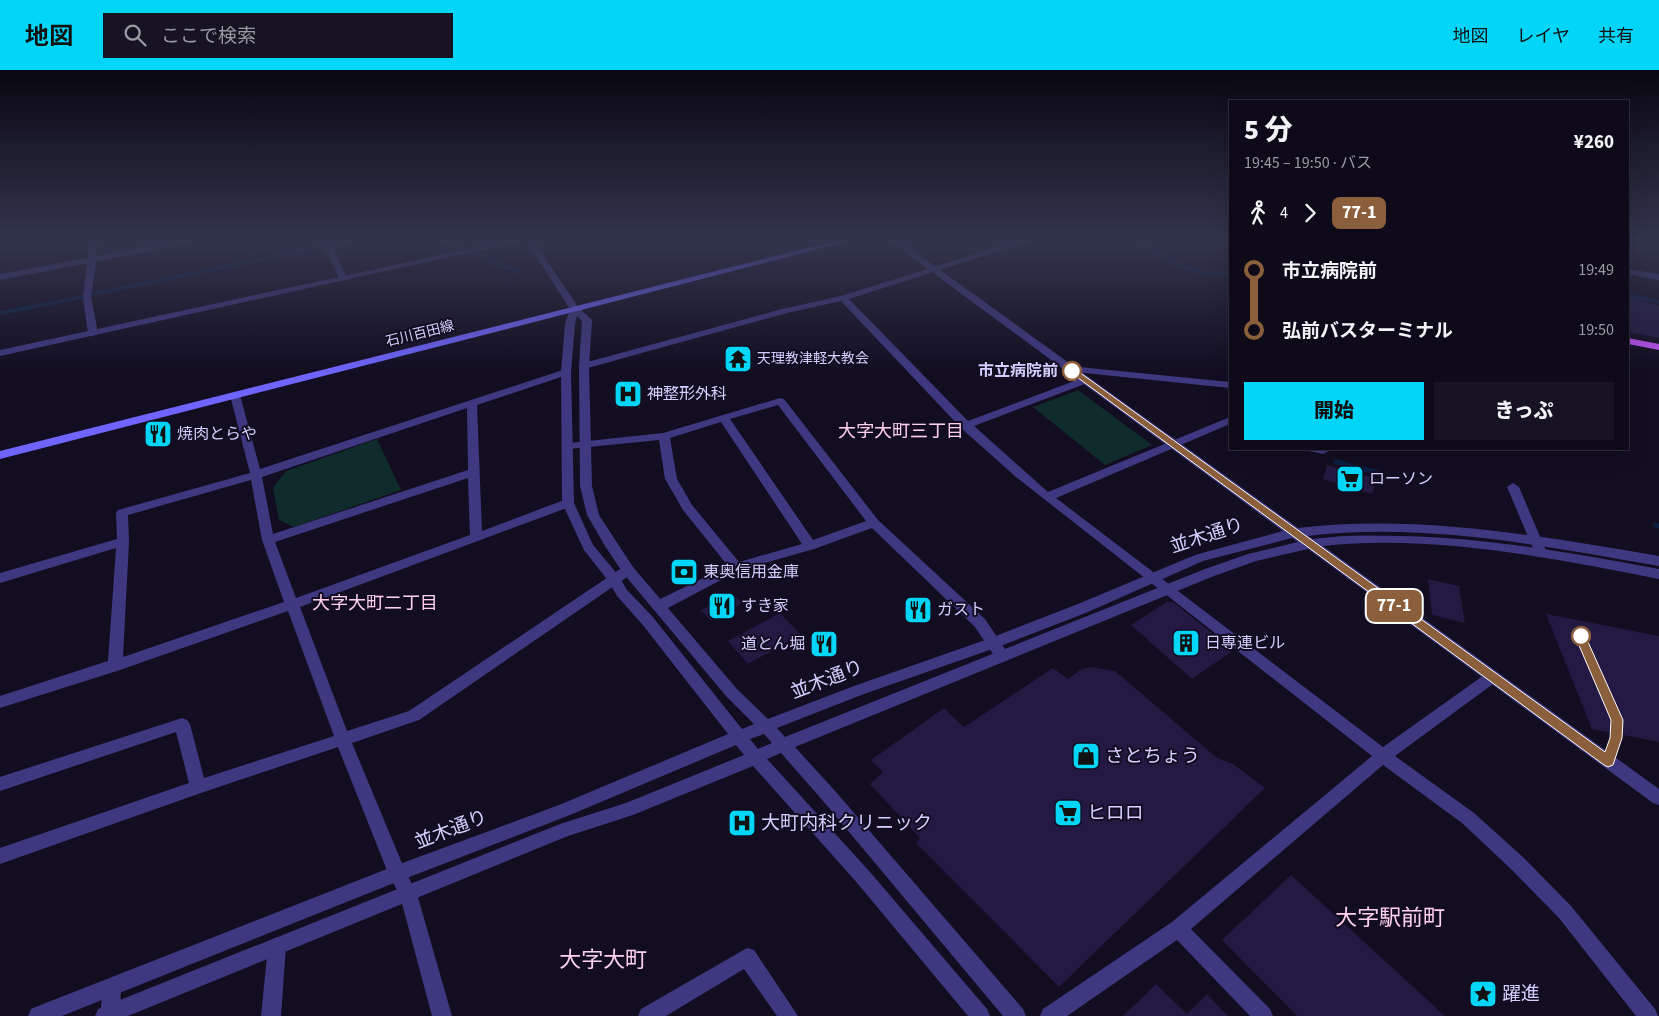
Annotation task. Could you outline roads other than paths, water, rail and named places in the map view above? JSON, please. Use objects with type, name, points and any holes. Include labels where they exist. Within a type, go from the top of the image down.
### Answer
[{"type":"main road","name":"石川百田線","points":[[0,455],[670,285]]},
{"type":"main road","points":[[1629,341],[1659,348]]},
{"type":"street","points":[[88,285],[87,297],[93,333]]},
{"type":"street","points":[[0,353],[311,285]]},
{"type":"street","points":[[559,285],[575,309],[586,320],[584,366],[586,486],[593,515],[609,544],[628,570],[731,692],[783,745],[1016,1016]]},
{"type":"street","points":[[584,366],[884,285]]},
{"type":"street","points":[[955,285],[1659,798]]},
{"type":"street","points":[[842,298],[966,426],[992,451],[1047,497],[1383,756],[1468,818],[1518,864],[1565,912],[1648,1016]]},
{"type":"street","points":[[575,309],[570,324],[566,372],[569,446],[568,502],[588,546],[614,579],[622,593],[647,620],[756,758],[864,878],[980,1016]]},
{"type":"street","points":[[1069,369],[1229,385]]},
{"type":"street","points":[[115,666],[123,542],[122,513],[256,475],[566,372]]},
{"type":"street","points":[[966,426],[1086,380]]},
{"type":"street","points":[[1214,383],[1229,393]]},
{"type":"street","points":[[235,395],[256,475],[268,540],[294,605],[343,740],[397,873],[408,894],[442,1016]]},
{"type":"street","points":[[569,446],[664,436],[780,401],[874,523],[980,622],[998,649]]},
{"type":"street","points":[[472,403],[476,537]]},
{"type":"street","points":[[724,418],[810,546]]},
{"type":"street","points":[[1047,497],[1229,420]]},
{"type":"street","points":[[664,436],[670,478],[687,507],[736,566]]},
{"type":"street","points":[[268,540],[474,472]]},
{"type":"street","points":[[1513,487],[1539,546]]},
{"type":"street","points":[[0,702],[115,666],[294,605],[568,502]]},
{"type":"street","points":[[658,606],[736,566],[810,546],[874,523]]},
{"type":"street","name":"並木通り","points":[[109,1015],[566,829],[627,810],[756,758],[998,649],[1083,608],[1199,558],[1294,533],[1364,527],[1400,527],[1659,561]]},
{"type":"street","name":"並木通り","points":[[38,1016],[397,873],[564,810],[738,736],[859,690],[998,649],[1168,590],[1221,567],[1256,556],[1343,540],[1411,540],[1539,546],[1659,574]]},
{"type":"street","points":[[0,578],[123,542]]},
{"type":"street","points":[[0,856],[198,787],[414,716],[628,570]]},
{"type":"street","points":[[1050,1016],[1178,928],[1383,756],[1492,677]]},
{"type":"street","points":[[0,784],[182,724],[198,787]]},
{"type":"street","points":[[1178,928],[1262,1016]]},
{"type":"street","points":[[271,1016],[277,946]]},
{"type":"street","points":[[658,1014],[747,957],[788,1016]]},
{"type":"street","points":[[109,1015],[112,987]]},
{"type":"waterway","points":[[93,294],[136,285]]},
{"type":"waterway","points":[[1629,295],[1659,302]]},
{"type":"waterway","points":[[0,313],[83,297]]},
{"type":"waterway","points":[[1336,462],[1379,473]]},
{"type":"place","name":"天理教津軽大教会","points":[[738,359]]},
{"type":"place","name":"市立病院前","points":[[1072,371]]},
{"type":"place","name":"神整形外科","points":[[628,394]]},
{"type":"place","name":"焼肉とらや","points":[[158,434]]},
{"type":"place","name":"ローソン","points":[[1350,479]]},
{"type":"place","name":"東奥信用金庫","points":[[684,572]]},
{"type":"place","name":"すき家","points":[[722,606]]},
{"type":"place","name":"ガスト","points":[[918,610]]},
{"type":"place","name":"日専連ビル","points":[[1186,643]]},
{"type":"place","name":"道とん堀","points":[[824,644]]},
{"type":"place","name":"さとちょう","points":[[1086,756]]},
{"type":"place","name":"ヒロロ","points":[[1068,813]]},
{"type":"place","name":"大町内科クリニック","points":[[742,823]]},
{"type":"place","name":"躍進","points":[[1483,994]]},
{"type":"district","name":"大字大町三丁目","points":[[901,431]]},
{"type":"district","name":"大字大町二丁目","points":[[375,603]]},
{"type":"district","name":"大字駅前町","points":[[1390,918]]},
{"type":"district","name":"大字大町","points":[[603,960]]}]
